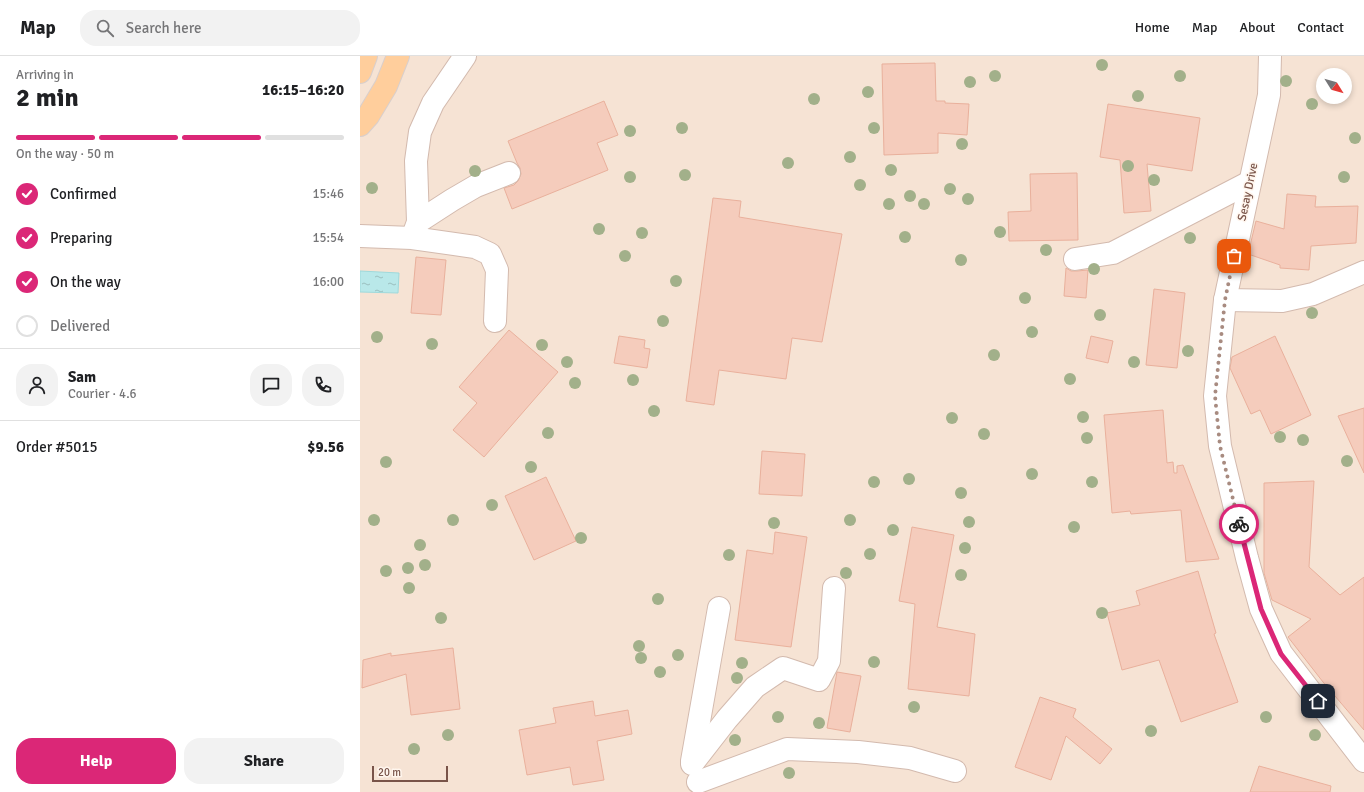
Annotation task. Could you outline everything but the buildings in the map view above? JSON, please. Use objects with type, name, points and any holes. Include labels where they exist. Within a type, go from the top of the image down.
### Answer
[{"type":"main road","points":[[360,72],[366,56]]},
{"type":"main road","points":[[360,125],[368,116],[386,86],[398,56]]},
{"type":"street","points":[[415,230],[416,161],[420,132],[433,103],[465,56]]},
{"type":"street","name":"Sesay Drive","points":[[1270,56],[1269,95],[1225,300],[1215,396],[1220,446],[1261,609],[1281,654],[1364,761]]},
{"type":"street","points":[[415,230],[452,200],[476,186],[509,173]]},
{"type":"street","points":[[1075,259],[1113,253],[1250,182]]},
{"type":"street","points":[[360,236],[415,230],[475,247],[490,254],[497,270],[495,321]]},
{"type":"street","points":[[1225,300],[1282,301],[1313,294],[1364,272]]},
{"type":"street","points":[[696,779],[727,719],[755,688],[783,668],[819,680],[829,661],[834,588]]},
{"type":"street","points":[[696,779],[719,608]]},
{"type":"street","points":[[696,779],[787,749],[858,752],[910,758],[955,772]]},
{"type":"shaded area","points":[[360,56],[1364,56],[1364,792],[360,792]]},
{"type":"water","points":[[360,271],[399,273],[398,293],[360,292]]},
{"type":"way so far","points":[[1234,256],[1225,300],[1215,396],[1220,446],[1239,524]]},
{"type":"route","points":[[1239,524],[1261,609],[1281,654],[1318,701]]}]
